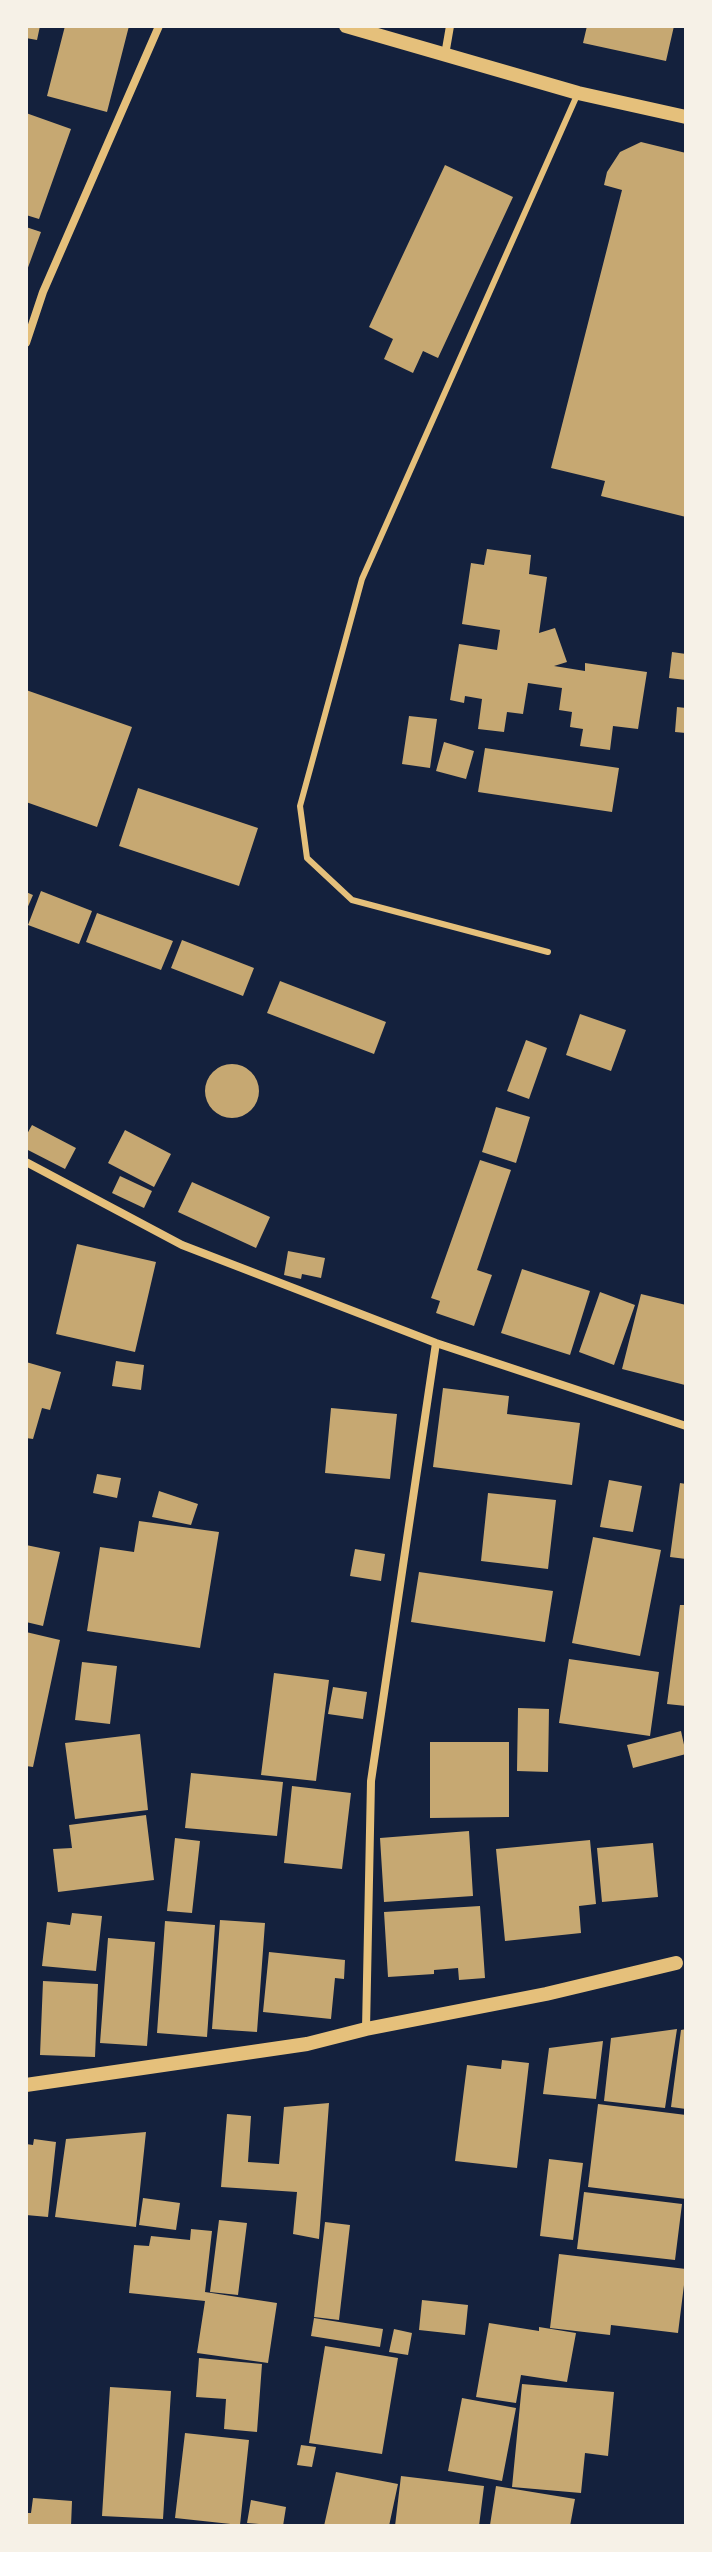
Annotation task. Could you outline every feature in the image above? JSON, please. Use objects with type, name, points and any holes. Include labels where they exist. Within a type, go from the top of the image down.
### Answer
[{"type":"street","points":[[26,343],[43,292],[159,26]]},
{"type":"street","points":[[346,26],[578,93],[686,117]]},
{"type":"street","points":[[445,55],[450,26]]},
{"type":"street","points":[[26,1162],[182,1245],[436,1343],[686,1426]]},
{"type":"street","points":[[366,2029],[371,1781],[436,1343]]},
{"type":"street","points":[[26,2085],[307,2044],[683,1963]]},
{"type":"lane","points":[[548,952],[352,900],[307,858],[300,806],[362,579],[578,93]]},
{"type":"building","points":[[26,26],[40,26],[37,40],[26,38]]},
{"type":"building","points":[[65,26],[129,26],[107,112],[47,96]]},
{"type":"building","points":[[587,26],[674,26],[666,61],[583,43]]},
{"type":"building","points":[[26,113],[71,129],[39,219],[26,215]]},
{"type":"building","points":[[641,142],[686,153],[686,517],[601,496],[605,481],[551,468],[622,190],[604,185],[607,172],[620,152]]},
{"type":"building","points":[[445,165],[513,197],[438,358],[423,351],[413,373],[384,359],[393,339],[369,327]]},
{"type":"building","points":[[26,227],[41,232],[26,273]]},
{"type":"building","points":[[487,549],[531,555],[529,574],[547,577],[539,633],[555,628],[567,662],[554,666],[585,671],[585,663],[647,672],[638,729],[613,726],[610,750],[580,746],[583,729],[570,727],[572,712],[559,710],[562,688],[528,683],[523,714],[507,712],[504,732],[478,729],[482,699],[465,696],[464,703],[450,700],[459,644],[497,650],[500,630],[462,624],[471,563],[484,565]]},
{"type":"building","points":[[672,652],[686,654],[686,680],[669,678]]},
{"type":"building","points":[[26,690],[132,727],[97,827],[26,802]]},
{"type":"building","points":[[677,707],[686,708],[686,733],[675,732]]},
{"type":"building","points":[[409,716],[437,719],[430,768],[402,764]]},
{"type":"building","points":[[444,742],[474,751],[466,779],[436,771]]},
{"type":"building","points":[[485,748],[619,768],[612,812],[478,792]]},
{"type":"building","points":[[138,788],[258,828],[239,886],[119,846]]},
{"type":"building","points":[[41,891],[92,911],[79,944],[28,925]]},
{"type":"building","points":[[26,892],[33,895],[26,911]]},
{"type":"building","points":[[97,913],[173,941],[161,970],[86,942]]},
{"type":"building","points":[[182,940],[254,968],[243,996],[171,968]]},
{"type":"building","points":[[280,981],[386,1022],[374,1054],[267,1013]]},
{"type":"building","points":[[580,1014],[626,1030],[611,1071],[566,1055]]},
{"type":"building","points":[[526,1040],[547,1048],[529,1099],[507,1091]]},
{"type":"building","points":[[232,1064],[251,1072],[259,1091],[251,1110],[232,1118],[213,1110],[205,1091],[213,1072]]},
{"type":"building","points":[[496,1107],[530,1117],[516,1163],[482,1152]]},
{"type":"building","points":[[32,1125],[76,1148],[65,1169],[26,1149],[26,1136]]},
{"type":"building","points":[[125,1130],[171,1154],[154,1187],[108,1163]]},
{"type":"building","points":[[480,1160],[511,1170],[477,1270],[492,1275],[474,1326],[436,1313],[440,1301],[431,1298]]},
{"type":"building","points":[[120,1176],[152,1191],[144,1208],[112,1193]]},
{"type":"building","points":[[192,1182],[270,1217],[256,1248],[178,1212]]},
{"type":"building","points":[[77,1244],[156,1262],[135,1352],[56,1334]]},
{"type":"building","points":[[288,1251],[325,1258],[321,1278],[302,1274],[301,1279],[284,1275]]},
{"type":"building","points":[[522,1269],[590,1291],[570,1355],[501,1333]]},
{"type":"building","points":[[600,1292],[635,1305],[614,1365],[579,1352]]},
{"type":"building","points":[[641,1294],[686,1305],[685,1385],[622,1369]]},
{"type":"building","points":[[116,1361],[144,1365],[141,1390],[112,1386]]},
{"type":"building","points":[[26,1362],[61,1372],[50,1410],[42,1408],[33,1439],[26,1438]]},
{"type":"building","points":[[443,1388],[509,1396],[507,1414],[580,1423],[572,1485],[433,1467]]},
{"type":"building","points":[[331,1408],[397,1414],[390,1479],[325,1473]]},
{"type":"building","points":[[97,1474],[121,1478],[117,1498],[93,1493]]},
{"type":"building","points":[[609,1480],[642,1486],[633,1532],[600,1527]]},
{"type":"building","points":[[680,1483],[686,1484],[686,1559],[670,1557]]},
{"type":"building","points":[[159,1491],[198,1504],[191,1525],[152,1517]]},
{"type":"building","points":[[488,1493],[556,1500],[548,1569],[481,1561]]},
{"type":"building","points":[[139,1521],[219,1532],[200,1648],[87,1631],[100,1547],[134,1552]]},
{"type":"building","points":[[593,1537],[661,1550],[640,1656],[572,1643]]},
{"type":"building","points":[[26,1545],[60,1552],[43,1626],[26,1622]]},
{"type":"building","points":[[355,1549],[385,1554],[381,1581],[350,1576]]},
{"type":"building","points":[[419,1572],[553,1591],[545,1642],[411,1622]]},
{"type":"building","points":[[680,1605],[686,1605],[686,1706],[667,1704]]},
{"type":"building","points":[[26,1632],[60,1640],[33,1767],[26,1766]]},
{"type":"building","points":[[569,1659],[659,1672],[650,1736],[559,1723]]},
{"type":"building","points":[[82,1662],[117,1666],[110,1724],[75,1720]]},
{"type":"building","points":[[274,1673],[329,1680],[316,1781],[261,1775]]},
{"type":"building","points":[[333,1687],[367,1692],[363,1719],[328,1714]]},
{"type":"building","points":[[518,1708],[549,1709],[548,1772],[517,1771]]},
{"type":"building","points":[[681,1731],[686,1754],[633,1768],[627,1745]]},
{"type":"building","points":[[140,1734],[148,1810],[75,1819],[65,1743]]},
{"type":"building","points":[[430,1742],[509,1742],[509,1817],[430,1818]]},
{"type":"building","points":[[191,1773],[283,1782],[277,1836],[185,1828]]},
{"type":"building","points":[[292,1786],[351,1793],[342,1869],[284,1863]]},
{"type":"building","points":[[146,1815],[154,1880],[58,1892],[53,1849],[72,1848],[69,1825]]},
{"type":"building","points":[[469,1831],[473,1896],[384,1902],[380,1838]]},
{"type":"building","points":[[175,1838],[200,1841],[192,1913],[167,1911]]},
{"type":"building","points":[[590,1840],[596,1904],[579,1906],[581,1933],[505,1941],[496,1849]]},
{"type":"building","points":[[653,1843],[658,1897],[602,1902],[597,1848]]},
{"type":"building","points":[[480,1906],[485,1978],[459,1980],[458,1968],[434,1970],[434,1974],[388,1977],[384,1912]]},
{"type":"building","points":[[72,1913],[102,1916],[96,1971],[42,1966],[47,1922],[70,1925]]},
{"type":"building","points":[[220,1920],[265,1923],[257,2032],[212,2029]]},
{"type":"building","points":[[165,1921],[215,1925],[207,2037],[157,2033]]},
{"type":"building","points":[[108,1938],[155,1942],[147,2046],[100,2043]]},
{"type":"building","points":[[269,1952],[345,1960],[344,1979],[335,1978],[331,2019],[263,2012]]},
{"type":"building","points":[[43,1981],[98,1984],[95,2057],[40,2055]]},
{"type":"building","points":[[677,2029],[665,2108],[604,2101],[611,2038]]},
{"type":"building","points":[[686,2029],[686,2109],[671,2107],[681,2030]]},
{"type":"building","points":[[603,2041],[596,2099],[543,2094],[549,2048]]},
{"type":"building","points":[[502,2060],[529,2063],[517,2168],[455,2161],[467,2065],[501,2069]]},
{"type":"building","points":[[329,2103],[319,2239],[293,2234],[297,2192],[221,2187],[227,2114],[251,2116],[248,2162],[279,2164],[284,2107]]},
{"type":"building","points":[[598,2104],[686,2115],[686,2199],[588,2187]]},
{"type":"building","points":[[146,2132],[136,2227],[55,2217],[66,2139]]},
{"type":"building","points":[[34,2139],[56,2142],[48,2217],[26,2215],[26,2144],[33,2145]]},
{"type":"building","points":[[549,2159],[583,2163],[573,2240],[540,2236]]},
{"type":"building","points":[[584,2192],[682,2204],[675,2260],[577,2249]]},
{"type":"building","points":[[143,2198],[180,2203],[176,2230],[139,2225]]},
{"type":"building","points":[[219,2220],[247,2223],[238,2295],[210,2292]]},
{"type":"building","points":[[325,2222],[350,2225],[339,2320],[314,2317]]},
{"type":"building","points":[[191,2229],[212,2231],[205,2292],[277,2303],[268,2363],[197,2353],[205,2301],[129,2293],[134,2245],[149,2246],[151,2236],[190,2240]]},
{"type":"building","points":[[559,2254],[686,2269],[678,2333],[611,2325],[610,2335],[550,2328]]},
{"type":"building","points":[[422,2300],[468,2305],[465,2335],[419,2330]]},
{"type":"building","points":[[314,2318],[383,2329],[380,2347],[311,2336]]},
{"type":"building","points":[[489,2323],[576,2333],[567,2382],[521,2375],[516,2403],[476,2397]]},
{"type":"building","points":[[394,2329],[412,2333],[408,2355],[389,2352]]},
{"type":"building","points":[[325,2346],[398,2358],[382,2454],[309,2443]]},
{"type":"building","points":[[199,2358],[262,2364],[257,2432],[224,2429],[226,2399],[196,2397]]},
{"type":"building","points":[[522,2384],[614,2392],[608,2456],[585,2453],[581,2493],[512,2487]]},
{"type":"building","points":[[110,2387],[171,2391],[163,2519],[102,2516]]},
{"type":"building","points":[[462,2398],[516,2408],[502,2481],[448,2471]]},
{"type":"building","points":[[185,2433],[249,2440],[240,2525],[175,2518]]},
{"type":"building","points":[[301,2445],[316,2447],[312,2467],[297,2465]]},
{"type":"building","points":[[336,2472],[398,2484],[389,2526],[324,2526]]},
{"type":"building","points":[[401,2476],[484,2486],[479,2526],[395,2526]]},
{"type":"building","points":[[496,2486],[575,2499],[570,2526],[490,2525]]},
{"type":"building","points":[[33,2498],[72,2501],[71,2526],[26,2526],[26,2513],[31,2513]]},
{"type":"building","points":[[251,2500],[286,2507],[283,2526],[247,2523]]}]
